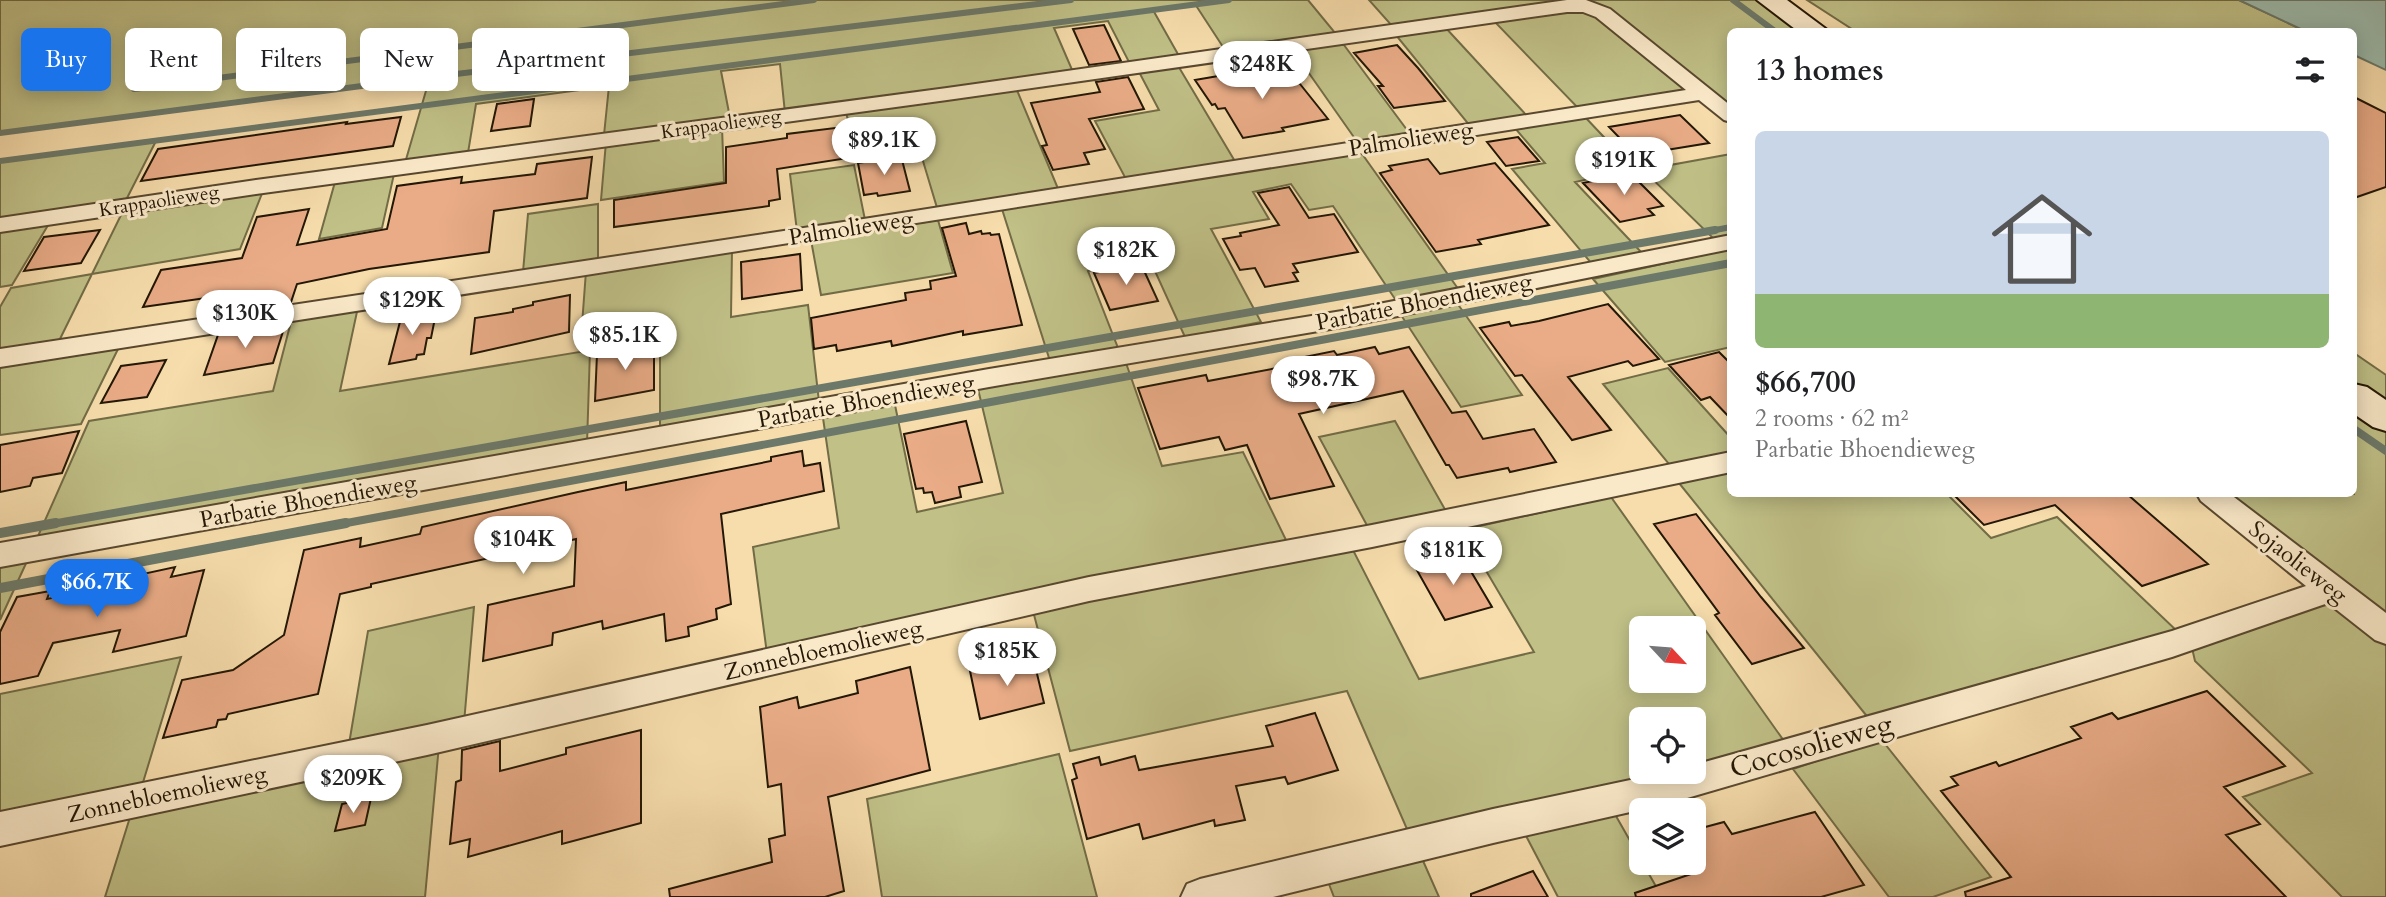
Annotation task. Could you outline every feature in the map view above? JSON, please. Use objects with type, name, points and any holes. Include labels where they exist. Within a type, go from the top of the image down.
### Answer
[{"type":"main road","points":[[1770,0],[1811,28]]},
{"type":"main road","points":[[2357,398],[2386,418]]},
{"type":"street","name":"Krappaolieweg","points":[[0,225],[1567,5],[1586,6],[1603,13],[1701,94]]},
{"type":"street","points":[[1701,94],[1727,113]]},
{"type":"street","name":"Palmolieweg","points":[[0,358],[911,219],[1701,94]]},
{"type":"street","name":"Parbatie Bhoendieweg","points":[[0,555],[989,378],[1348,317],[1727,243]]},
{"type":"street","name":"Zonnebloemolieweg","points":[[0,829],[427,740],[1090,589],[1439,523],[1727,463]]},
{"type":"street","name":"Sojaolieweg","points":[[2215,497],[2386,631]]},
{"type":"street","name":"Cocosolieweg","points":[[1200,897],[1493,825],[1670,787],[2172,644],[2333,589]]},
{"type":"green space","points":[[0,0],[1308,0],[1336,34],[1225,50],[1195,4],[1153,10],[1179,56],[1130,64],[1108,21],[1054,28],[1073,72],[785,113],[780,64],[721,71],[730,118],[604,135],[608,91],[629,91],[629,28],[472,28],[472,91],[572,91],[476,104],[468,153],[405,163],[426,91],[458,91],[458,28],[360,28],[360,86],[346,88],[346,28],[236,28],[236,91],[322,91],[0,133]]},
{"type":"green space","points":[[1369,0],[1586,0],[1393,27]]},
{"type":"green space","points":[[1589,0],[1760,0],[1802,28],[1727,28],[1727,108]]},
{"type":"green space","points":[[1807,0],[2239,0],[2299,28],[1850,28]]},
{"type":"green space","points":[[1571,9],[1594,13],[1684,87],[1682,91],[1579,109],[1493,20]]},
{"type":"green space","points":[[1444,26],[1528,117],[1470,126],[1395,34]]},
{"type":"green space","points":[[1341,41],[1410,134],[1358,143],[1292,49]]},
{"type":"green space","points":[[1177,64],[1236,163],[1127,181],[1095,121],[1159,110],[1138,70]]},
{"type":"green space","points":[[1016,88],[1059,191],[938,211],[920,151],[857,160],[846,112]]},
{"type":"green space","points":[[1585,117],[1634,169],[1575,182],[1642,253],[1592,264],[1512,169],[1545,163],[1514,127]]},
{"type":"green space","points":[[722,127],[724,182],[601,200],[606,142]]},
{"type":"green space","points":[[157,139],[125,202],[0,220],[0,161]]},
{"type":"green space","points":[[1360,151],[1459,290],[1397,302],[1333,206],[1309,210],[1291,184],[1253,192],[1269,219],[1211,229],[1261,322],[1185,337],[1150,260],[1088,271],[1118,348],[1050,361],[1002,209]]},
{"type":"green space","points":[[1727,155],[1727,238],[1715,240],[1643,170]]},
{"type":"green space","points":[[854,165],[865,220],[797,231],[790,174]]},
{"type":"green space","points":[[394,174],[382,228],[319,239],[335,182]]},
{"type":"green space","points":[[263,191],[240,249],[92,274],[123,211]]},
{"type":"green space","points":[[598,204],[598,260],[523,272],[528,214]]},
{"type":"green space","points":[[938,220],[953,273],[821,295],[811,240]]},
{"type":"green space","points":[[50,222],[12,285],[0,287],[0,230]]},
{"type":"green space","points":[[732,249],[731,317],[808,305],[819,402],[660,431],[660,339],[590,350],[587,444],[35,543],[89,421],[273,391],[292,318],[358,307],[340,391],[580,352],[586,271]]},
{"type":"green space","points":[[1727,250],[1727,348],[1665,362],[1593,279]]},
{"type":"green space","points":[[92,274],[57,345],[0,353],[0,307],[11,288]]},
{"type":"green space","points":[[1457,303],[1522,395],[1461,407],[1401,315]]},
{"type":"green space","points":[[121,343],[81,424],[0,435],[0,361]]},
{"type":"green space","points":[[2357,355],[2386,375],[2386,408],[2357,389]]},
{"type":"green space","points":[[1126,363],[1162,466],[1243,452],[1287,542],[767,654],[753,547],[839,528],[823,418],[895,405],[917,512],[1003,493],[978,389]]},
{"type":"green space","points":[[1668,368],[1727,434],[1727,456],[1673,469],[1603,384]]},
{"type":"green space","points":[[2357,407],[2386,427],[2386,624],[2224,497],[2357,497]]},
{"type":"green space","points":[[1395,421],[1447,513],[1369,529],[1319,437]]},
{"type":"green space","points":[[1727,472],[1727,497],[1950,497],[1991,538],[2057,517],[2177,631],[1870,720],[1679,483]]},
{"type":"green space","points":[[1611,497],[1695,616],[1629,616],[1629,693],[1706,693],[1706,631],[1784,741],[1706,766],[1706,707],[1629,707],[1629,784],[1635,784],[1410,836],[1347,691],[1070,751],[1033,611],[1353,550],[1419,679],[1534,652],[1462,530]]},
{"type":"green space","points":[[28,559],[0,620],[0,563]]},
{"type":"green space","points":[[2313,606],[2334,606],[2386,639],[2386,897],[2342,897],[2243,797],[2312,773],[2195,661],[2192,648]]},
{"type":"green space","points":[[474,607],[464,723],[348,750],[368,631]]},
{"type":"green space","points":[[181,657],[141,789],[0,819],[0,694]]},
{"type":"green space","points":[[1881,739],[1991,877],[1933,897],[1889,897],[1793,769]]},
{"type":"green space","points":[[439,745],[425,897],[105,897],[131,814]]},
{"type":"green space","points":[[1059,754],[1097,897],[882,897],[867,799]]},
{"type":"green space","points":[[1612,809],[1629,839],[1629,875],[1650,875],[1662,897],[1558,897],[1524,832]]},
{"type":"green space","points":[[1420,854],[1439,897],[1334,897],[1327,879]]},
{"type":"shaded area","points":[[2239,0],[2386,0],[2386,70],[2357,56],[2357,28],[2299,28]]},
{"type":"building","points":[[1104,25],[1121,61],[1089,65],[1073,29]]},
{"type":"building","points":[[1397,45],[1445,101],[1394,108],[1378,86],[1383,86],[1354,53]]},
{"type":"building","points":[[1259,69],[1263,74],[1288,69],[1328,119],[1282,128],[1284,131],[1243,138],[1225,108],[1218,109],[1215,104],[1212,105],[1195,80]]},
{"type":"building","points":[[1128,77],[1144,109],[1089,119],[1105,149],[1084,153],[1089,164],[1053,170],[1042,146],[1047,145],[1031,103],[1100,92],[1096,82]]},
{"type":"building","points":[[2357,98],[2386,113],[2386,187],[2357,197]]},
{"type":"building","points":[[534,99],[530,126],[491,131],[497,104]]},
{"type":"building","points":[[1680,115],[1709,143],[1636,155],[1609,127]]},
{"type":"building","points":[[401,117],[393,146],[141,181],[158,149]]},
{"type":"building","points":[[843,127],[848,158],[777,169],[780,199],[769,201],[769,206],[614,227],[614,200],[726,183],[726,147],[787,138],[787,134]]},
{"type":"building","points":[[1518,137],[1539,161],[1506,166],[1487,142]]},
{"type":"building","points":[[901,156],[910,191],[878,196],[877,193],[864,195],[858,163]]},
{"type":"building","points":[[592,157],[587,198],[494,211],[489,252],[369,269],[297,284],[291,302],[226,312],[232,296],[227,295],[143,307],[161,270],[242,258],[257,217],[309,209],[297,245],[387,229],[397,186],[462,177],[461,183],[535,174],[537,164]]},
{"type":"building","points":[[1428,159],[1440,174],[1495,163],[1549,225],[1478,240],[1481,244],[1436,252],[1380,173],[1392,170],[1389,166]]},
{"type":"building","points":[[1630,173],[1663,206],[1648,209],[1654,215],[1620,222],[1583,183]]},
{"type":"building","points":[[1289,187],[1309,218],[1334,214],[1358,252],[1293,264],[1298,272],[1293,273],[1298,281],[1265,287],[1255,268],[1240,270],[1223,239],[1279,225],[1258,193]]},
{"type":"building","points":[[966,223],[969,234],[981,231],[982,234],[999,234],[1022,325],[963,335],[963,331],[892,346],[891,341],[837,351],[836,345],[814,349],[811,318],[906,300],[905,293],[931,289],[930,281],[956,276],[942,228]]},
{"type":"building","points":[[100,230],[81,263],[24,271],[44,237]]},
{"type":"building","points":[[800,254],[802,290],[742,299],[741,262]]},
{"type":"building","points":[[1141,264],[1158,301],[1110,310],[1094,273]]},
{"type":"building","points":[[570,295],[569,332],[471,354],[475,318],[513,312],[513,309],[533,305],[533,302]]},
{"type":"building","points":[[1608,304],[1659,359],[1633,366],[1628,361],[1568,377],[1611,430],[1572,440],[1522,375],[1515,376],[1480,328],[1509,322],[1511,326],[1539,321]]},
{"type":"building","points":[[436,313],[431,338],[427,338],[424,354],[417,355],[416,359],[389,364],[401,318]]},
{"type":"building","points":[[285,325],[273,363],[204,375],[218,335]]},
{"type":"building","points":[[654,343],[654,390],[595,401],[597,354]]},
{"type":"building","points":[[1375,347],[1379,354],[1409,347],[1452,413],[1466,411],[1483,439],[1534,429],[1556,462],[1510,472],[1508,468],[1457,478],[1449,465],[1446,465],[1403,391],[1299,414],[1334,486],[1270,499],[1247,445],[1225,450],[1219,437],[1160,449],[1138,388],[1206,375],[1208,381],[1293,365],[1290,360],[1334,351],[1337,355]]},
{"type":"building","points":[[1719,352],[1727,360],[1727,415],[1710,397],[1701,400],[1669,365]]},
{"type":"building","points":[[166,360],[147,397],[101,403],[121,366]]},
{"type":"building","points":[[966,421],[982,482],[959,487],[961,497],[935,503],[932,492],[924,493],[923,488],[916,489],[904,434]]},
{"type":"building","points":[[79,431],[62,473],[33,478],[30,486],[0,492],[0,445]]},
{"type":"building","points":[[802,451],[804,466],[820,463],[824,491],[721,514],[731,604],[716,609],[717,619],[688,627],[689,636],[666,641],[664,614],[603,629],[602,621],[553,633],[552,645],[483,661],[488,605],[574,586],[576,539],[371,584],[371,587],[340,594],[318,694],[228,714],[226,719],[218,720],[216,727],[163,738],[182,680],[233,670],[284,635],[304,550],[361,538],[360,547],[420,534],[422,527],[578,492],[626,482],[626,490],[771,461],[771,457]]},
{"type":"building","points":[[1956,497],[2130,497],[2208,564],[2142,586],[2055,505],[1984,525]]},
{"type":"building","points":[[1696,514],[1804,648],[1752,664],[1715,615],[1719,613],[1654,524]]},
{"type":"building","points":[[1446,557],[1449,562],[1463,558],[1492,607],[1445,620],[1414,565]]},
{"type":"building","points":[[175,567],[171,577],[204,570],[186,636],[113,652],[120,630],[53,643],[38,676],[0,684],[0,632],[17,597],[50,591],[47,599],[135,582],[138,575]]},
{"type":"building","points":[[1033,657],[1044,703],[980,719],[970,671]]},
{"type":"building","points":[[910,667],[930,770],[828,797],[844,891],[825,897],[670,897],[669,889],[772,862],[769,839],[785,835],[781,784],[768,787],[760,707],[797,697],[799,708],[858,693],[856,681]]},
{"type":"building","points":[[2207,691],[2285,766],[2224,787],[2260,824],[2226,835],[2286,897],[1966,897],[1965,892],[2011,877],[1941,791],[1958,785],[1951,777],[1996,762],[1999,766],[2081,738],[2071,727],[2112,713],[2118,719]]},
{"type":"building","points":[[1315,713],[1338,770],[1288,784],[1285,777],[1236,786],[1245,820],[1215,826],[1214,820],[1143,839],[1139,824],[1087,839],[1072,780],[1077,778],[1073,764],[1099,757],[1101,765],[1135,756],[1139,770],[1273,746],[1266,726]]},
{"type":"building","points":[[641,730],[641,823],[562,844],[562,831],[468,857],[470,839],[450,844],[456,782],[461,780],[462,750],[500,741],[500,771],[566,754],[566,748]]},
{"type":"building","points":[[371,798],[365,825],[335,831],[342,804]]},
{"type":"building","points":[[1815,812],[1864,885],[1821,897],[1636,897],[1635,893],[1688,875],[1706,875],[1706,827],[1724,822],[1732,834]]},
{"type":"building","points":[[1533,871],[1548,897],[1471,897],[1471,894]]},
{"type":"waterway","points":[[222,77],[814,0]]},
{"type":"waterway","points":[[0,133],[431,77],[1071,0]]},
{"type":"waterway","points":[[0,161],[1229,0]]},
{"type":"waterway","points":[[1733,0],[1771,28]]},
{"type":"waterway","points":[[1705,232],[1727,228]]},
{"type":"waterway","points":[[46,525],[1715,230]]},
{"type":"waterway","points":[[336,525],[1727,264]]},
{"type":"waterway","points":[[2357,431],[2386,451]]},
{"type":"waterway","points":[[0,533],[56,523]]},
{"type":"waterway","points":[[0,588],[346,523]]}]
